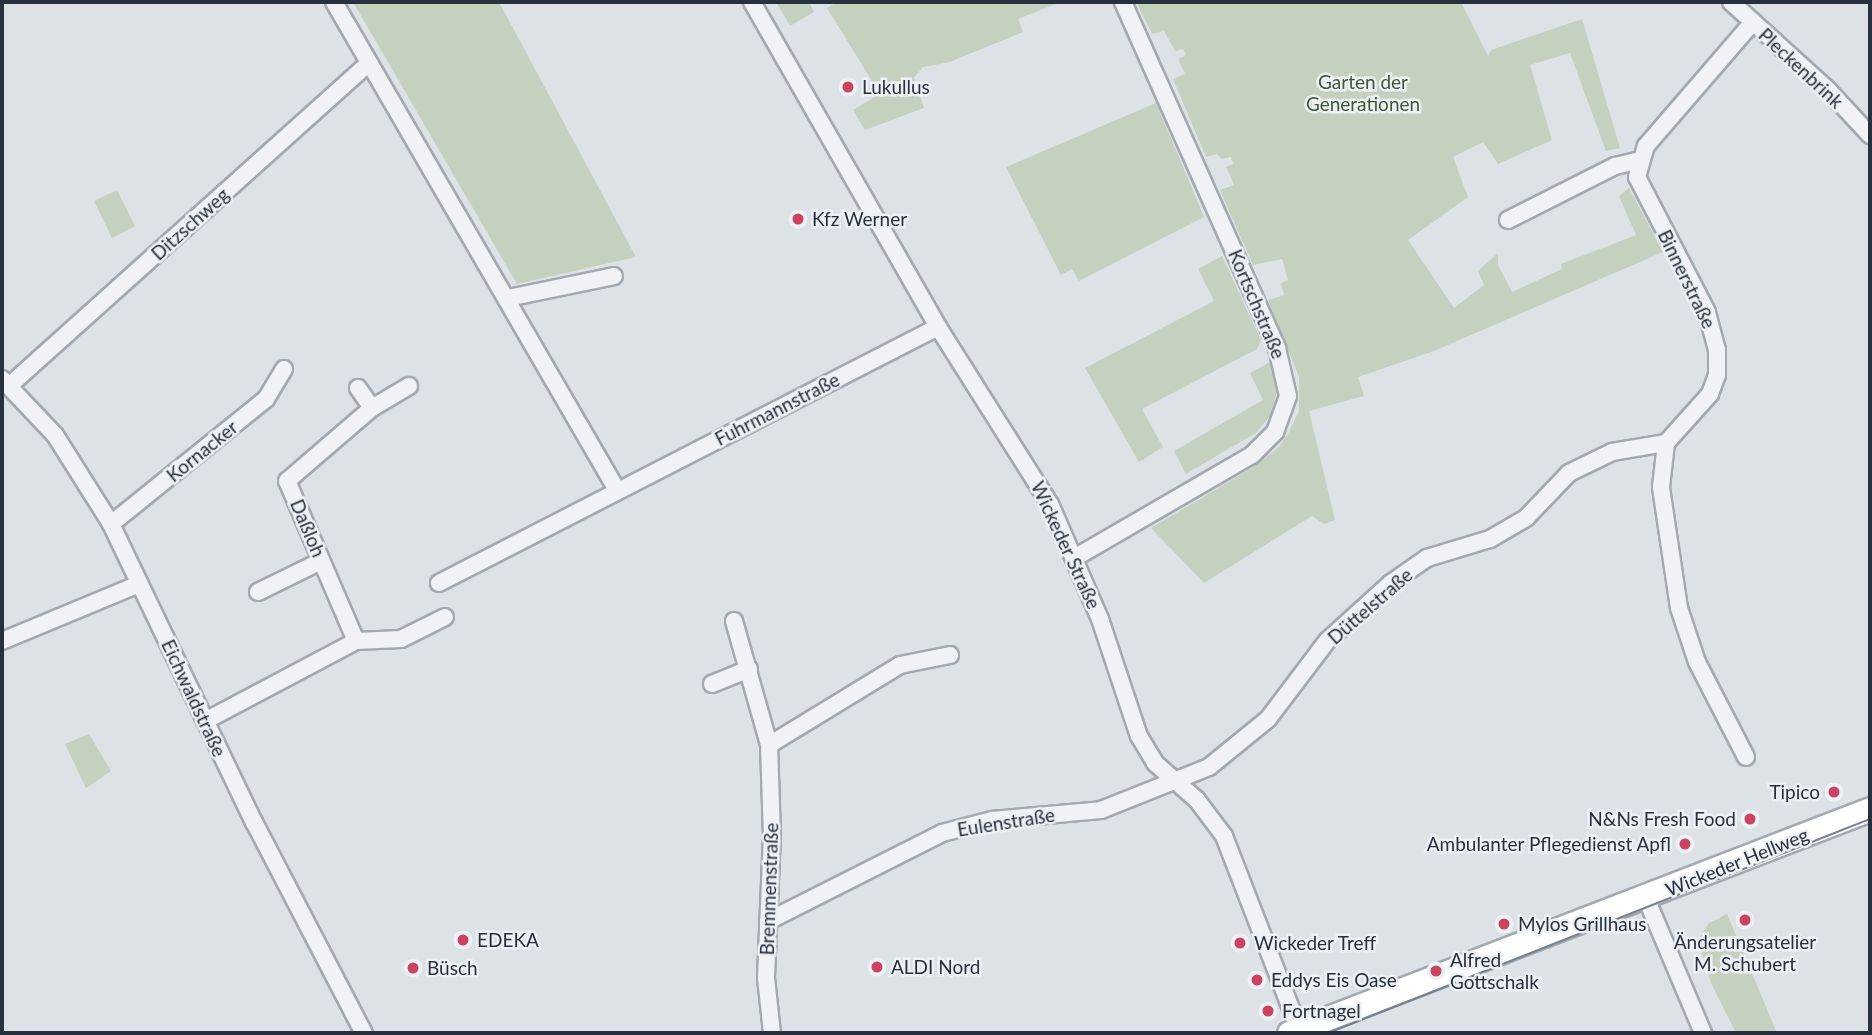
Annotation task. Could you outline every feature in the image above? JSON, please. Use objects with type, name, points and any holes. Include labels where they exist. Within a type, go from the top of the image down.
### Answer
[{"type":"main road","name":"Wickeder Hellweg","points":[[1294,1031],[1646,898],[1870,808]]},
{"type":"street","points":[[334,2],[617,490]]},
{"type":"street","name":"Wickeder Straße","points":[[752,2],[938,327],[1037,479],[1076,557],[1139,736],[1155,763],[1197,800],[1224,836],[1294,1031]]},
{"type":"street","name":"Kortschstraße","points":[[1076,557],[1252,455],[1275,432],[1288,396],[1277,348],[1123,2]]},
{"type":"street","name":"Pleckenbrink","points":[[1731,2],[1870,135]]},
{"type":"street","points":[[1508,220],[1615,166],[1640,160],[1646,146],[1753,22]]},
{"type":"street","name":"Ditzschweg","points":[[6,382],[369,63]]},
{"type":"street","name":"Binnerstraße","points":[[1640,160],[1637,177],[1642,192],[1707,312],[1717,350],[1717,374],[1710,394],[1666,443]]},
{"type":"street","points":[[508,298],[614,276]]},
{"type":"street","name":"Fuhrmannstraße","points":[[439,583],[938,327]]},
{"type":"street","name":"Kornacker","points":[[111,524],[266,399],[284,369]]},
{"type":"street","name":"Eichwaldstraße","points":[[6,382],[55,435],[111,524],[205,721],[364,1033]]},
{"type":"street","name":"Daßloh","points":[[356,641],[287,481],[372,408],[409,386]]},
{"type":"street","points":[[358,388],[372,408]]},
{"type":"street","points":[[1666,443],[1661,487],[1679,608],[1697,662],[1746,757]]},
{"type":"street","name":"Düttelstraße","points":[[1177,782],[1209,767],[1268,719],[1327,640],[1400,577],[1427,558],[1451,547],[1490,539],[1526,518],[1569,473],[1612,452],[1666,443]]},
{"type":"street","points":[[258,592],[321,561]]},
{"type":"street","points":[[2,641],[139,584]]},
{"type":"street","points":[[205,721],[356,641],[401,639],[445,617]]},
{"type":"street","name":"Bremmenstraße","points":[[734,621],[769,745],[766,1004],[772,1033]]},
{"type":"street","points":[[769,745],[900,665],[950,655]]},
{"type":"street","points":[[712,684],[749,669]]},
{"type":"street","name":"Eulenstraße","points":[[768,921],[942,833],[992,820],[1101,810],[1177,782]]},
{"type":"street","points":[[1646,898],[1703,1033]]},
{"type":"green space","points":[[353,2],[499,2],[636,257],[517,284]]},
{"type":"green space","points":[[776,2],[809,2],[814,12],[790,26]]},
{"type":"green space","points":[[837,2],[1061,2],[1018,19],[1023,32],[950,62],[923,67],[914,78],[924,108],[865,130],[853,110],[880,94],[827,8]]},
{"type":"green space","name":"Garten der Generationen","points":[[1136,2],[1461,2],[1488,56],[1491,50],[1582,19],[1620,148],[1606,151],[1570,53],[1530,65],[1552,140],[1498,164],[1483,142],[1453,157],[1468,197],[1408,240],[1454,308],[1484,285],[1478,271],[1498,253],[1498,265],[1512,292],[1562,269],[1561,264],[1636,235],[1619,196],[1629,188],[1663,252],[1434,351],[1358,377],[1364,396],[1309,411],[1335,520],[1324,524],[1312,516],[1204,583],[1151,528],[1252,468],[1279,447],[1289,432],[1299,411],[1299,377],[1268,300],[1284,295],[1281,283],[1288,280],[1282,259],[1253,265],[1220,190],[1234,185],[1226,167],[1233,164],[1231,157],[1222,159],[1217,154],[1206,157],[1173,79],[1185,74],[1178,59],[1186,55],[1183,49],[1175,51],[1164,31],[1152,34]]},
{"type":"green space","points":[[1156,103],[1204,217],[1079,281],[1072,269],[1061,275],[1006,167]]},
{"type":"green space","points":[[117,190],[135,226],[112,238],[94,201]]},
{"type":"green space","points":[[1222,256],[1261,340],[1257,349],[1142,409],[1163,447],[1139,462],[1085,368],[1214,301],[1198,269]]},
{"type":"green space","points":[[1270,362],[1277,392],[1270,416],[1257,432],[1186,474],[1174,451],[1263,400],[1250,373]]},
{"type":"green space","points":[[89,734],[111,771],[86,788],[65,744]]},
{"type":"green space","points":[[1727,914],[1777,1033],[1736,1033],[1711,983],[1698,940],[1709,923]]},
{"type":"tram line","points":[[1328,1033],[1870,819]]},
{"type":"place","name":"Lukullus","points":[[848,87]]},
{"type":"place","name":"Kfz Werner","points":[[798,219]]},
{"type":"place","name":"Tipico","points":[[1834,792]]},
{"type":"place","name":"N&Ns Fresh Food","points":[[1750,819]]},
{"type":"place","name":"Ambulanter Pflegedienst Apfl","points":[[1685,844]]},
{"type":"place","name":"Änderungsatelier M. Schubert","points":[[1745,920]]},
{"type":"place","name":"Mylos Grillhaus","points":[[1504,924]]},
{"type":"place","name":"EDEKA","points":[[463,940]]},
{"type":"place","name":"Wickeder Treff","points":[[1240,943]]},
{"type":"place","name":"ALDI Nord","points":[[877,967]]},
{"type":"place","name":"Büsch","points":[[413,968]]},
{"type":"place","name":"Alfred Gottschalk","points":[[1436,971]]},
{"type":"place","name":"Eddys Eis Oase","points":[[1257,980]]},
{"type":"place","name":"Fortnagel","points":[[1268,1011]]}]
